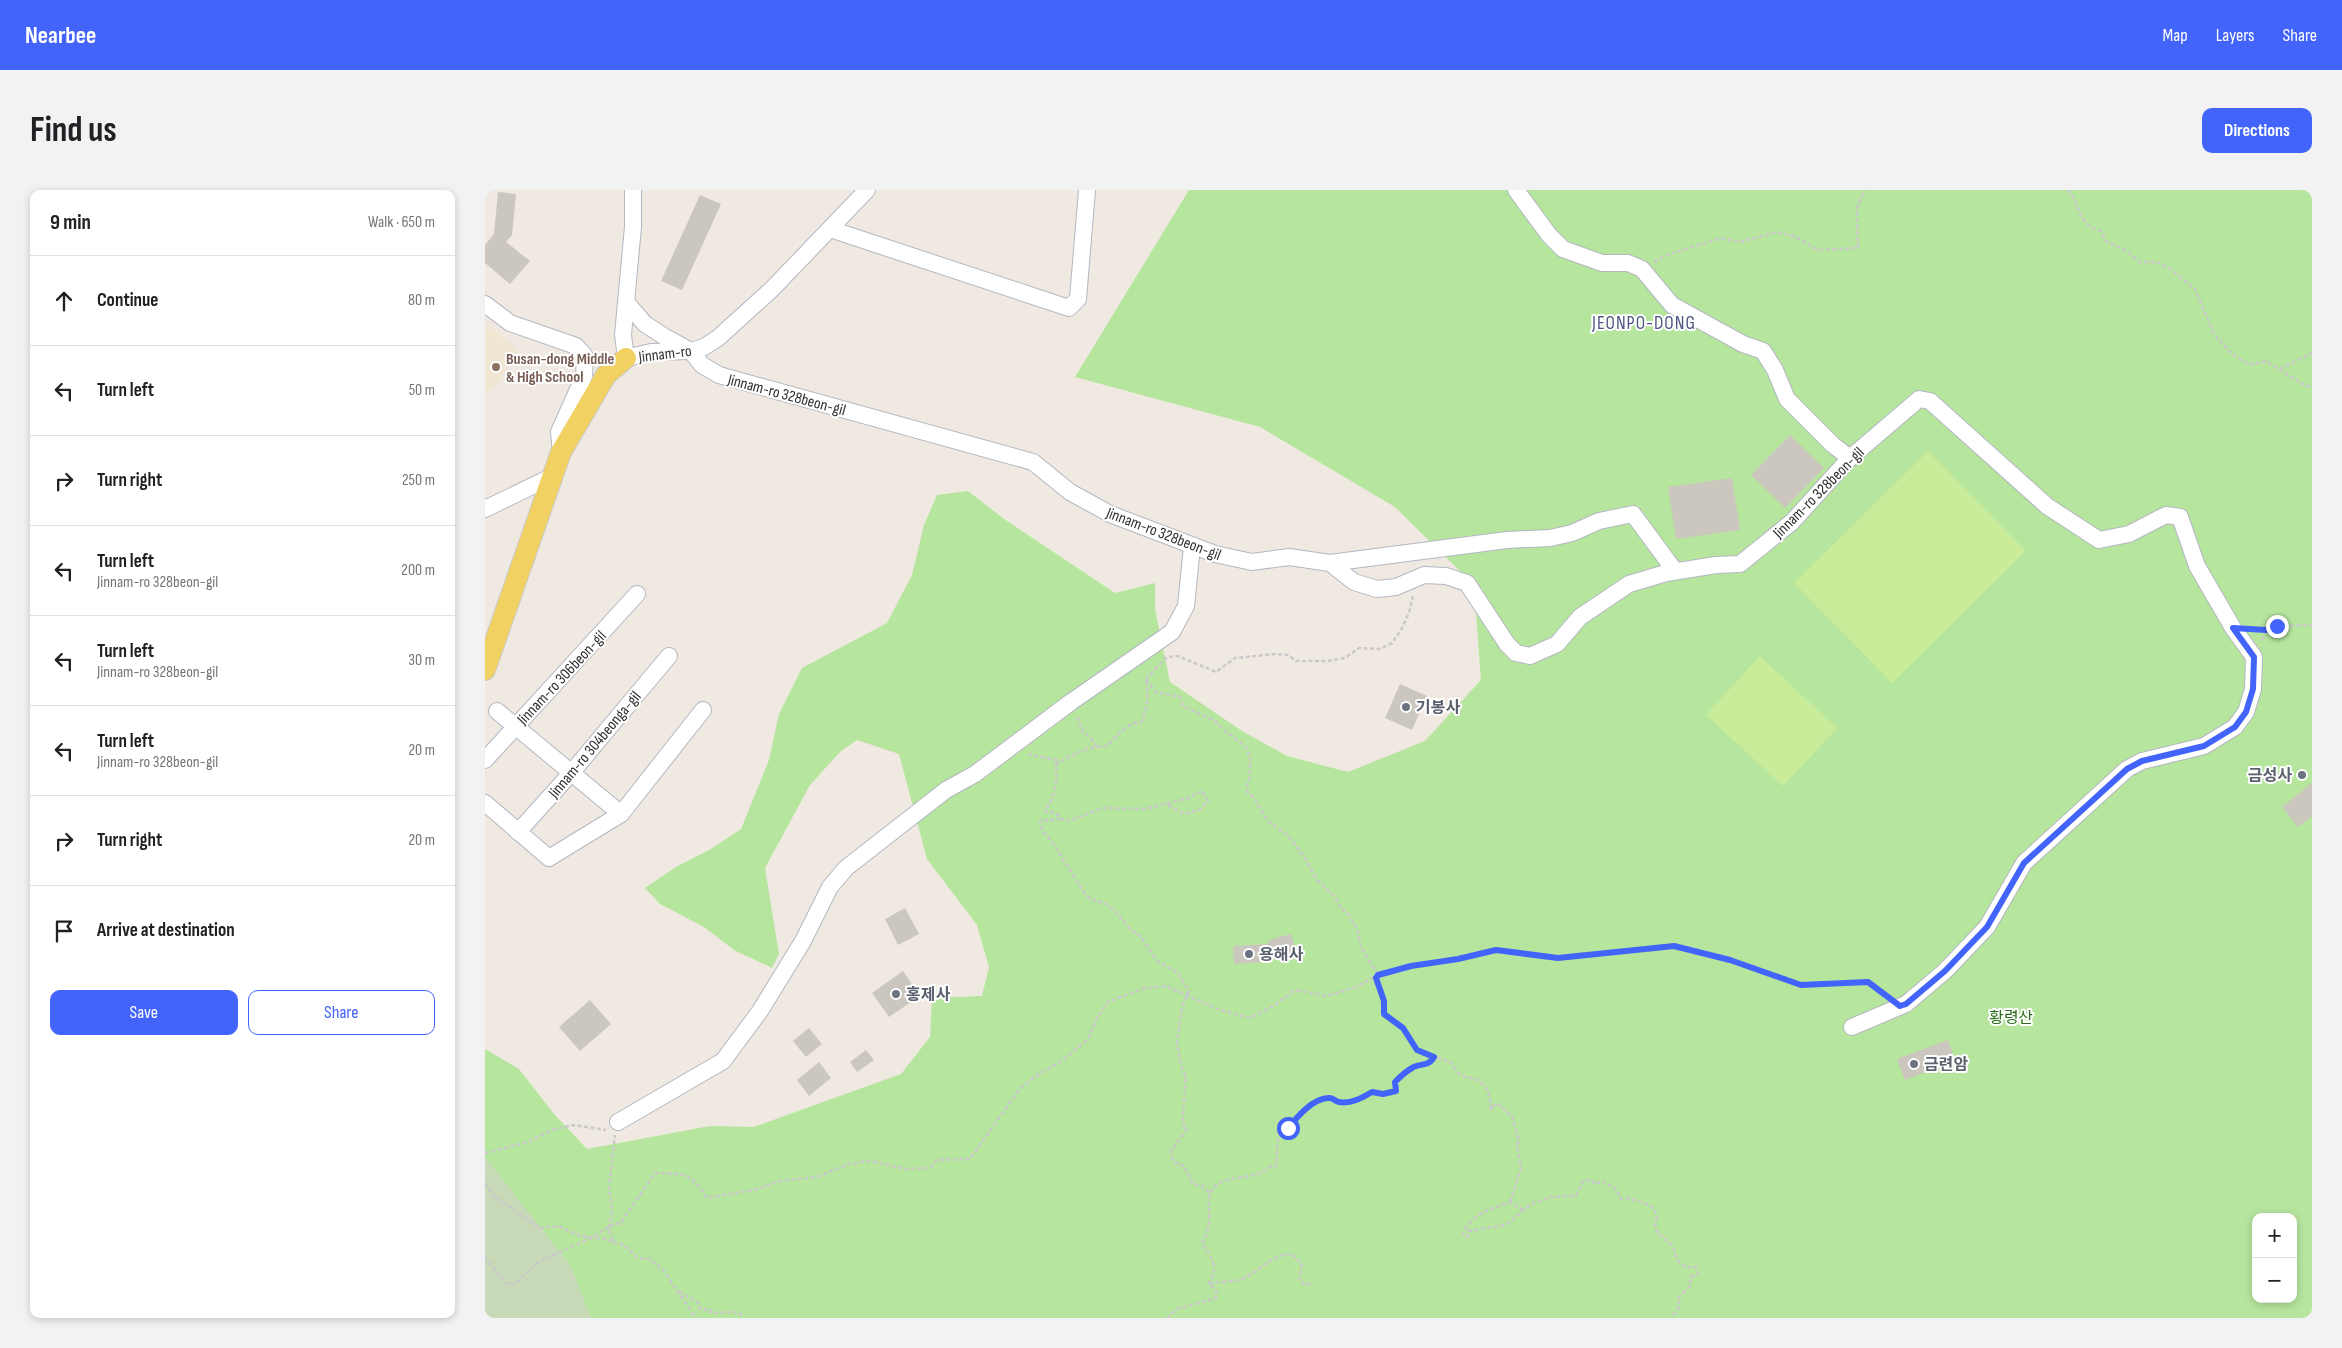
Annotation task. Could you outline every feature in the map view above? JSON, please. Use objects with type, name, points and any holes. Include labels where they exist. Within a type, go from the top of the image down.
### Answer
[{"type":"main road","name":"Jinnam-ro","points":[[485,670],[561,452],[606,374],[626,358]]},
{"type":"street","points":[[626,358],[623,335],[633,227],[633,190]]},
{"type":"street","name":"Jinnam-ro","points":[[626,358],[651,352],[691,351],[704,347],[732,326],[772,289],[867,190]]},
{"type":"street","points":[[830,229],[1069,308],[1078,299],[1087,190]]},
{"type":"street","points":[[1517,190],[1549,235],[1563,249],[1602,263],[1628,263],[1642,269],[1671,305],[1743,344],[1763,351],[1775,370],[1787,399],[1833,445],[1850,458]]},
{"type":"street","name":"Jinnam-ro 328beon-gil","points":[[626,302],[645,324],[691,351],[702,365],[719,375],[1033,462],[1071,492],[1110,514],[1215,554],[1252,562],[1289,557],[1330,563],[1354,582],[1377,589],[1396,587],[1424,575],[1446,576],[1467,583],[1507,644],[1516,653],[1530,656],[1557,644],[1580,617],[1629,584],[1675,571],[1716,564],[1740,564],[1792,522],[1850,458],[1919,399],[1930,401],[2047,506],[2099,540],[2129,534],[2166,515],[2180,517],[2197,566],[2233,628],[2254,657],[2253,689],[2246,712],[2235,727],[2204,746],[2142,761],[2127,769],[2024,863],[1987,927],[1945,971],[1900,1006],[1852,1027]]},
{"type":"street","points":[[485,304],[511,323],[576,346],[585,356],[584,376],[559,432],[561,452]]},
{"type":"street","points":[[485,509],[551,477]]},
{"type":"street","points":[[1330,563],[1507,540],[1550,538],[1572,534],[1599,521],[1633,514],[1675,571]]},
{"type":"street","points":[[618,1122],[723,1062],[760,1011],[803,941],[830,887],[846,868],[932,801],[975,774],[1011,745],[1172,632],[1187,606],[1192,546]]},
{"type":"street","name":"Jinnam-ro 306beon-gil","points":[[485,760],[637,594]]},
{"type":"street","name":"Jinnam-ro 304beonga-gil","points":[[519,832],[669,656]]},
{"type":"street","points":[[485,803],[549,858],[621,814],[703,710]]},
{"type":"street","points":[[497,711],[621,814]]},
{"type":"path","points":[[1642,269],[1667,255],[1721,238],[1740,242],[1777,232],[1796,237],[1818,250],[1858,248],[1857,209],[1864,190]]},
{"type":"path","points":[[2068,190],[2074,197],[2082,220],[2092,229],[2101,231],[2107,242],[2125,250],[2140,262],[2156,262],[2169,268],[2195,289],[2214,334],[2231,353],[2249,365],[2266,361],[2306,386],[2312,387]]},
{"type":"path","points":[[2279,369],[2312,353]]},
{"type":"path","points":[[1146,680],[1167,657],[1178,656],[1217,672],[1235,658],[1275,654],[1287,655],[1296,661],[1327,661],[1345,658],[1359,648],[1379,649],[1393,643],[1401,630],[1409,613],[1413,595],[1424,575]]},
{"type":"path","points":[[2233,628],[2266,630],[2277,626],[2312,625]]},
{"type":"path","points":[[1146,680],[1148,690],[1144,716],[1141,722],[1135,722],[1125,728],[1107,746],[1096,746],[1083,750],[1055,765],[1057,771],[1052,801],[1045,811],[1055,812],[1061,818],[1069,821],[1103,808],[1145,809],[1187,798],[1202,791],[1208,801],[1201,809],[1184,814],[1166,804]]},
{"type":"path","points":[[1146,680],[1156,692],[1179,697],[1183,706],[1215,721],[1223,730],[1245,746],[1250,757],[1248,793],[1255,798],[1269,822],[1289,836],[1317,880],[1334,896],[1341,908],[1349,915],[1357,929],[1361,947],[1378,975],[1376,978],[1384,1001],[1384,1014],[1403,1028],[1417,1050],[1450,1062],[1461,1076],[1473,1077],[1481,1081],[1490,1093],[1491,1109],[1497,1102],[1512,1116],[1519,1140],[1517,1145],[1521,1168],[1510,1202]]},
{"type":"path","points":[[1071,702],[1083,732],[1092,739],[1096,746]]},
{"type":"path","points":[[1011,745],[1029,754],[1061,761]]},
{"type":"path","points":[[1061,818],[1039,821],[1042,830],[1053,843],[1085,894],[1090,899],[1105,904],[1114,910],[1131,930],[1141,937],[1157,960],[1178,973],[1189,991],[1182,1008],[1177,1043],[1182,1069],[1186,1077],[1183,1124],[1187,1129],[1171,1151],[1172,1160],[1176,1164],[1184,1166],[1193,1184],[1202,1186],[1211,1194]]},
{"type":"path","points":[[485,1257],[505,1283],[515,1284],[538,1262],[591,1238],[615,1223],[620,1224],[655,1173],[682,1174],[695,1180],[707,1198],[754,1190],[779,1181],[817,1177],[848,1164],[870,1161],[906,1169],[930,1168],[937,1160],[970,1159],[1019,1088],[1063,1060],[1088,1039],[1097,1018],[1108,1002],[1141,989],[1166,986],[1220,1010],[1250,1018],[1275,1005],[1295,990],[1327,996],[1356,987],[1378,975],[1411,966],[1458,959],[1496,950],[1558,958],[1674,946],[1730,960],[1801,985],[1868,982],[1900,1006]]},
{"type":"path","points":[[1208,1284],[1215,1276],[1215,1267],[1212,1257],[1202,1244],[1209,1221],[1207,1212],[1211,1194],[1217,1183],[1234,1177],[1254,1176],[1271,1166],[1275,1167],[1279,1150],[1277,1137],[1281,1129],[1288,1128],[1302,1111],[1314,1104],[1325,1098],[1331,1098],[1338,1102],[1351,1101],[1360,1099],[1372,1092],[1383,1094],[1396,1091],[1395,1082],[1413,1066],[1422,1066],[1432,1061],[1434,1057]]},
{"type":"path","points":[[485,1153],[528,1142],[551,1130],[574,1125],[605,1131],[618,1122]]},
{"type":"path","points":[[613,1242],[609,1226],[612,1208],[609,1187],[615,1150],[613,1141],[618,1122]]},
{"type":"path","points":[[1523,1210],[1510,1202],[1485,1210],[1467,1225],[1463,1233],[1467,1237],[1469,1231],[1507,1225],[1531,1204],[1551,1197],[1576,1196],[1583,1181],[1592,1180],[1594,1184],[1603,1181],[1617,1190],[1620,1199],[1629,1198],[1655,1209],[1657,1232],[1673,1246],[1677,1260],[1685,1267],[1696,1267],[1698,1274],[1691,1278],[1690,1286],[1678,1298],[1680,1306],[1673,1314],[1674,1318]]},
{"type":"path","points":[[485,1182],[495,1197],[539,1228],[558,1226],[591,1238],[606,1239],[624,1245],[638,1258],[650,1259],[663,1270],[696,1318]]},
{"type":"path","points":[[1208,1284],[1241,1280],[1267,1261],[1284,1254],[1292,1254],[1302,1264],[1299,1279],[1305,1285],[1313,1282]]},
{"type":"path","points":[[1167,1318],[1177,1309],[1216,1298],[1216,1290],[1208,1284]]},
{"type":"path","points":[[676,1291],[697,1301],[700,1309],[711,1310],[711,1313],[734,1312],[741,1314],[740,1318]]},
{"type":"shaded area","name":"Busan-dong Middle & High School","points":[[485,323],[518,350],[497,384],[485,393]]},
{"type":"green space","name":"황령산","points":[[1189,190],[2312,190],[2312,1318],[485,1318],[485,1049],[519,1069],[554,1114],[587,1149],[710,1126],[754,1127],[901,1074],[930,1037],[932,998],[982,996],[989,967],[977,925],[927,859],[899,754],[857,740],[841,751],[810,785],[765,868],[779,954],[772,968],[734,950],[704,927],[660,904],[645,888],[676,867],[711,849],[741,829],[769,760],[779,714],[802,668],[887,623],[912,575],[924,525],[937,495],[968,491],[1004,519],[1115,593],[1155,583],[1155,609],[1170,682],[1242,731],[1287,756],[1348,772],[1425,741],[1481,680],[1474,585],[1395,507],[1260,427],[1075,377]]},
{"type":"green space","points":[[1928,451],[2026,551],[1892,683],[1794,583]]},
{"type":"green space","points":[[1760,656],[1837,728],[1783,786],[1706,715]]},
{"type":"green space","points":[[485,1157],[571,1266],[591,1318],[485,1318]]},
{"type":"building","points":[[498,192],[516,194],[512,235],[506,242],[530,261],[510,284],[485,263],[485,245],[494,234]]},
{"type":"building","points":[[700,195],[721,204],[682,290],[661,281]]},
{"type":"building","points":[[1790,435],[1824,468],[1785,508],[1751,475]]},
{"type":"building","points":[[1732,478],[1740,530],[1676,539],[1668,487]]},
{"type":"building","name":"기봉사","points":[[1400,684],[1427,696],[1412,730],[1385,718]]},
{"type":"building","name":"금성사","points":[[2312,783],[2312,816],[2298,827],[2282,807]]},
{"type":"building","points":[[905,908],[919,934],[898,945],[885,919]]},
{"type":"building","points":[[1291,934],[1296,952],[1264,960],[1264,962],[1234,964],[1233,946],[1269,944],[1268,940]]},
{"type":"building","name":"홍제사","points":[[903,971],[920,996],[889,1017],[872,993]]},
{"type":"building","points":[[590,1000],[611,1024],[580,1051],[559,1027]]},
{"type":"building","points":[[809,1028],[822,1044],[806,1057],[793,1041]]},
{"type":"building","points":[[1948,1040],[1954,1057],[1929,1067],[1931,1070],[1905,1080],[1897,1059]]},
{"type":"building","points":[[866,1050],[874,1060],[857,1072],[850,1062]]},
{"type":"building","points":[[819,1062],[831,1078],[809,1096],[797,1080]]},
{"type":"place","name":"Busan-dong Middle & High School","points":[[496,367]]},
{"type":"place","name":"기봉사","points":[[1406,707]]},
{"type":"place","name":"금성사","points":[[2302,775]]},
{"type":"place","name":"용해사","points":[[1249,954]]},
{"type":"place","name":"홍제사","points":[[896,994]]},
{"type":"place","name":"금련암","points":[[1914,1064]]},
{"type":"district","name":"JEONPO-DONG","points":[[1644,322]]},
{"type":"route","points":[[1288,1128],[1302,1111],[1325,1098],[1331,1098],[1338,1102],[1351,1101],[1360,1099],[1372,1092],[1383,1094],[1396,1091],[1395,1082],[1413,1066],[1422,1066],[1432,1061],[1434,1057],[1417,1050],[1403,1028],[1384,1014],[1384,1001],[1376,978],[1378,975],[1411,966],[1458,959],[1496,950],[1558,958],[1674,946],[1730,960],[1801,985],[1868,982],[1900,1006],[1906,1004],[1945,971],[1987,927],[2024,863],[2127,769],[2142,761],[2204,746],[2235,727],[2246,712],[2253,689],[2254,657],[2233,628],[2266,630],[2277,626]]}]
